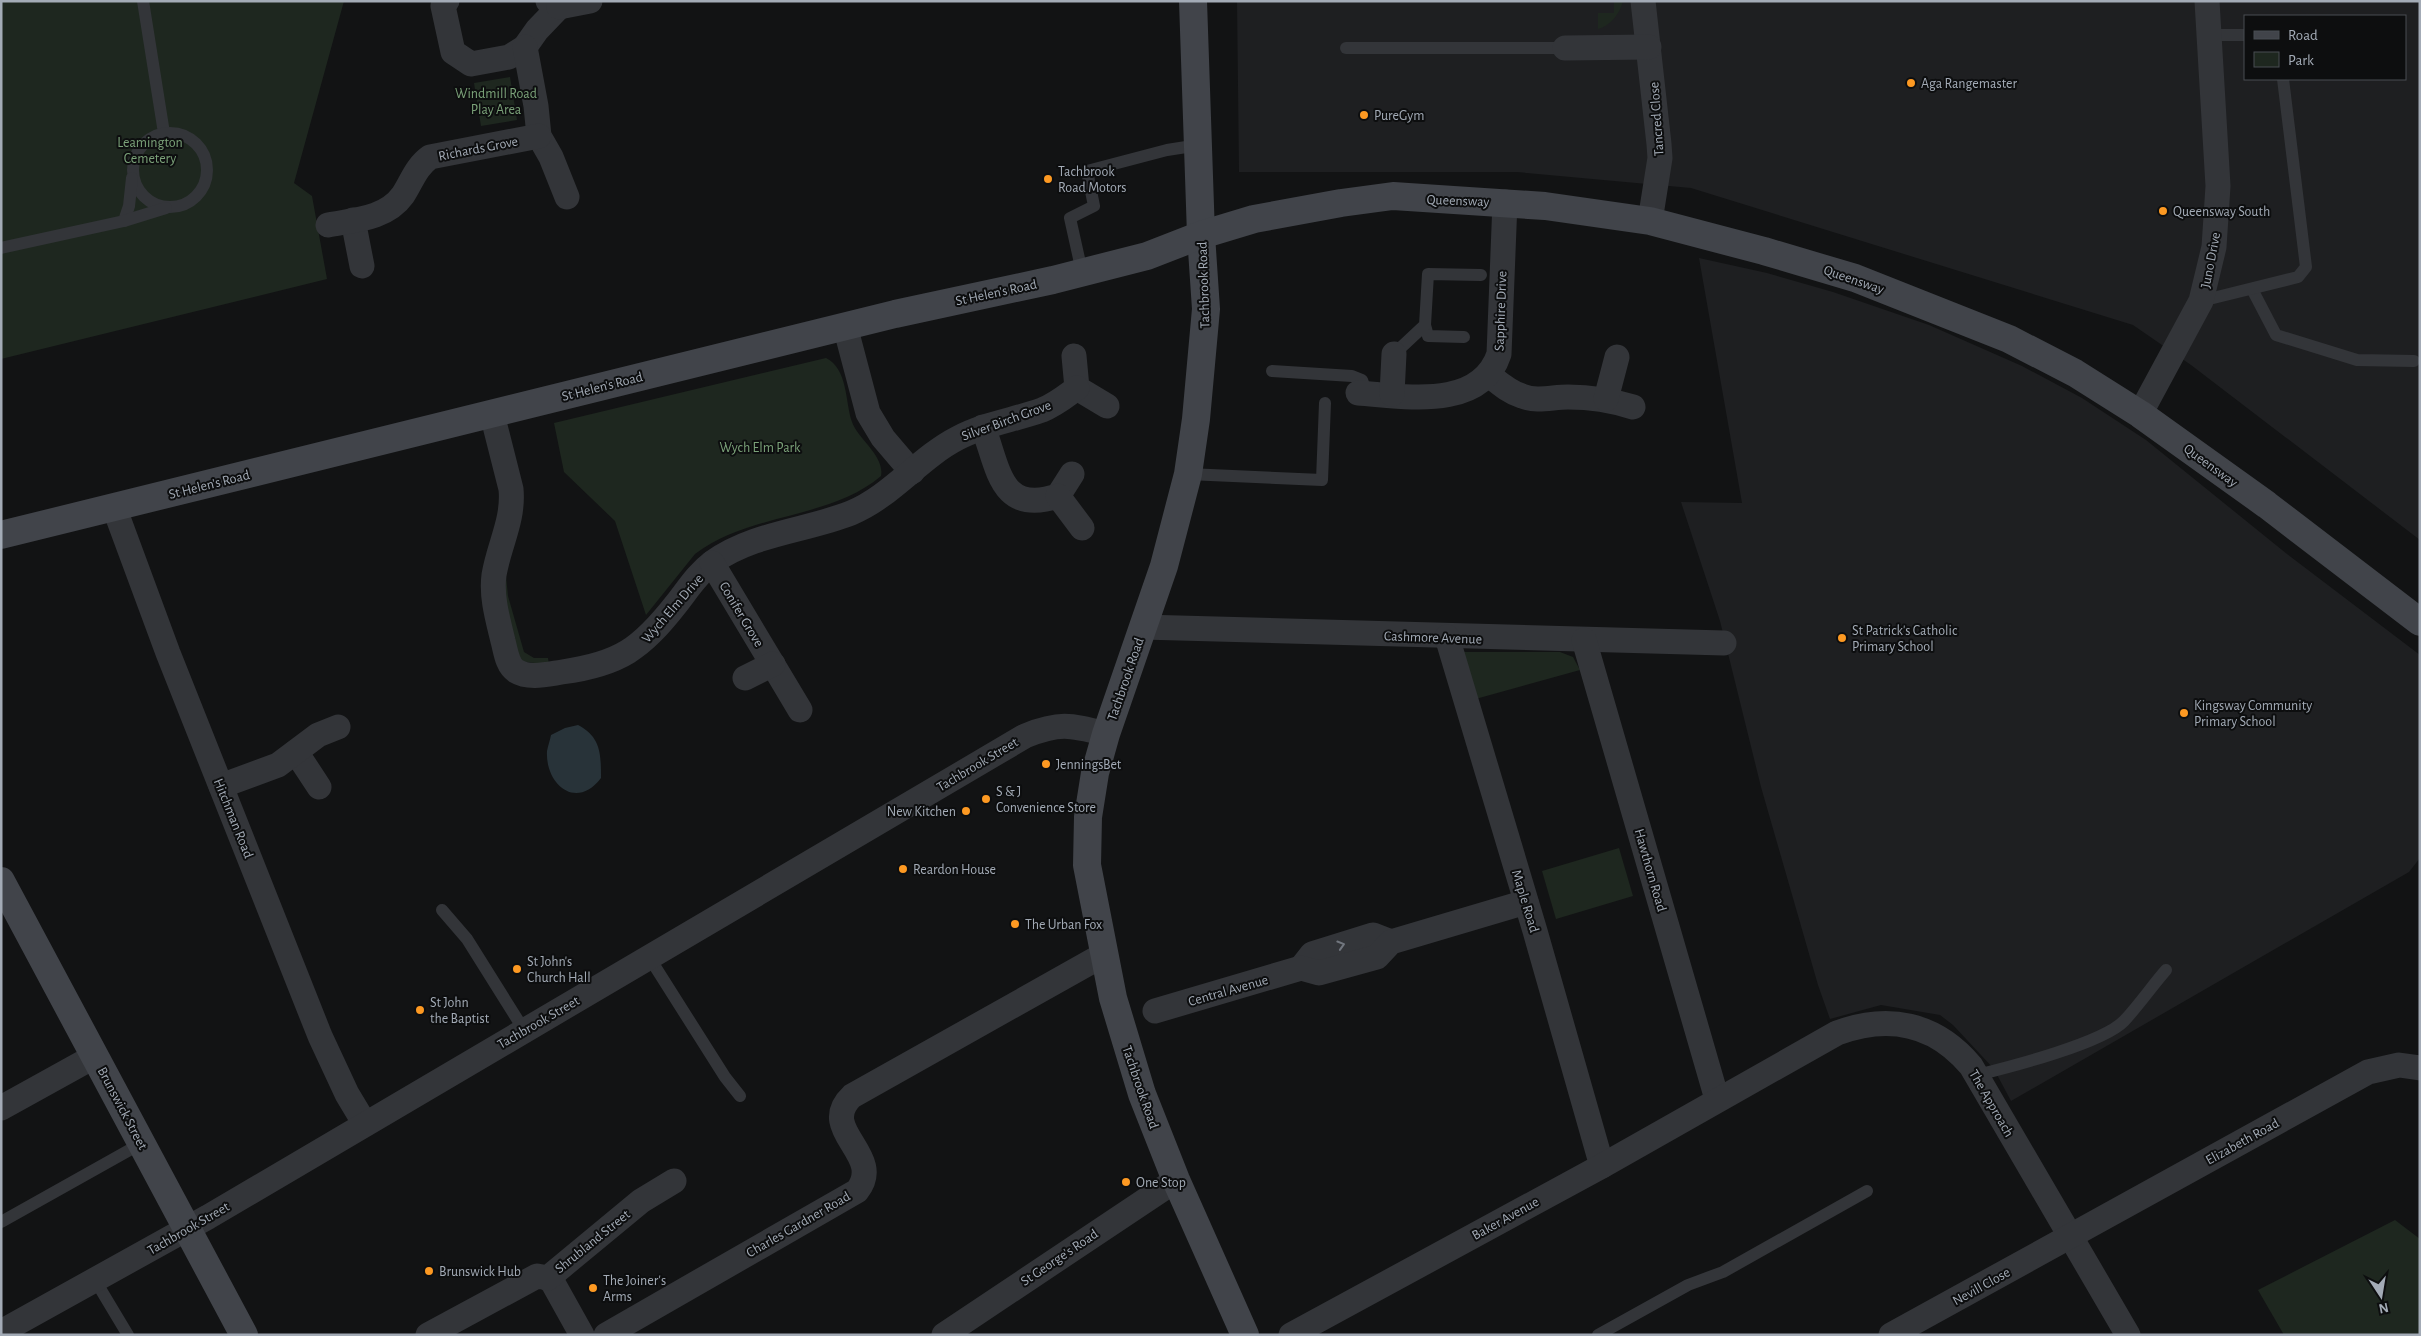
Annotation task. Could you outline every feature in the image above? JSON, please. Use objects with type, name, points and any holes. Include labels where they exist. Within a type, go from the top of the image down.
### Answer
[{"type":"street","points":[[448,1],[444,6],[453,52],[471,64],[509,57],[525,47],[554,4],[590,1]]},
{"type":"street","name":"Tachbrook Road","points":[[1194,1],[1201,235],[1206,317],[1188,474],[1164,566],[1106,734],[1094,780],[1087,840],[1090,889],[1103,955],[1124,1042],[1176,1180],[1245,1335]]},
{"type":"street","name":"Tancred Close","points":[[1643,1],[1660,158],[1650,222]]},
{"type":"street","name":"Juno Drive","points":[[2140,414],[2201,301],[2214,247],[2218,202],[2207,1]]},
{"type":"street","points":[[525,47],[539,136],[551,157],[567,197]]},
{"type":"street","points":[[1565,48],[1649,47]]},
{"type":"street","name":"Richards Grove","points":[[328,225],[383,213],[396,203],[418,167],[430,157],[539,136]]},
{"type":"street","name":"Queensway","points":[[1201,235],[1270,216],[1376,197],[1393,196],[1504,202],[1581,210],[1650,222],[1796,259],[1855,278],[2009,339],[2109,393],[2267,505],[2420,622]]},
{"type":"street","name":"Sapphire Drive","points":[[1489,375],[1499,354],[1504,202]]},
{"type":"street","points":[[353,220],[362,266]]},
{"type":"street","name":"St Helen's Road","points":[[1,535],[845,326],[1148,256],[1201,235]]},
{"type":"street","points":[[845,326],[868,413],[883,438],[912,472]]},
{"type":"street","points":[[1392,394],[1394,354]]},
{"type":"street","points":[[1074,356],[1077,388],[1107,406]]},
{"type":"street","points":[[1606,399],[1618,357]]},
{"type":"street","points":[[1363,393],[1445,395],[1464,391],[1489,375],[1512,392],[1523,397],[1536,399],[1565,397],[1606,399],[1633,407]]},
{"type":"street","name":"Silver Birch Grove","points":[[912,472],[950,442],[983,427],[1042,410],[1077,388]]},
{"type":"street","name":"Wych Elm Drive","points":[[492,414],[512,489],[507,531],[495,572],[494,594],[508,661],[516,671],[530,676],[596,666],[622,656],[648,638],[691,584],[712,563],[757,539],[850,513],[872,503],[912,472]]},
{"type":"street","points":[[983,427],[1001,478],[1009,492],[1030,502],[1058,496],[1072,474]]},
{"type":"street","points":[[1058,496],[1082,528]]},
{"type":"street","name":"Hitchman Road","points":[[114,507],[221,786],[320,1036],[347,1094],[365,1124]]},
{"type":"street","name":"Conifer Grove","points":[[712,563],[800,710]]},
{"type":"street","name":"Cashmore Avenue","points":[[1142,627],[1447,637],[1724,643]]},
{"type":"street","name":"Maple Road","points":[[1447,637],[1602,1166]]},
{"type":"street","name":"Hawthorn Road","points":[[1584,640],[1717,1099]]},
{"type":"street","points":[[745,678],[773,664]]},
{"type":"street","name":"Tachbrook Street","points":[[1,1332],[187,1229],[1024,736],[1053,726],[1065,725],[1106,734]]},
{"type":"street","points":[[221,786],[269,769],[318,735],[338,727]]},
{"type":"street","points":[[296,752],[320,787]]},
{"type":"street","name":"Brunswick Street","points":[[1,881],[244,1335]]},
{"type":"street","name":"Central Avenue","points":[[1155,1011],[1301,968],[1319,973],[1378,957],[1391,942],[1526,902]]},
{"type":"street","name":"Charles Gardner Road","points":[[606,1335],[857,1190],[864,1180],[863,1161],[844,1131],[841,1113],[852,1096],[1103,955]]},
{"type":"street","name":"The Approach","points":[[1717,1099],[1837,1033],[1859,1025],[1880,1022],[1901,1024],[1935,1034],[1964,1057],[1977,1075],[2128,1335]]},
{"type":"street","points":[[1,1108],[95,1056]]},
{"type":"street","name":"Elizabeth Road","points":[[2070,1236],[2368,1072],[2399,1066],[2420,1068]]},
{"type":"street","name":"Baker Avenue","points":[[1292,1335],[1602,1166],[1717,1099]]},
{"type":"street","name":"St George's Road","points":[[944,1335],[1176,1180]]},
{"type":"street","name":"Shrubland Street","points":[[428,1335],[537,1276],[548,1278],[641,1201],[674,1181]]},
{"type":"street","name":"Nevill Close","points":[[1891,1335],[2070,1236]]},
{"type":"street","points":[[548,1278],[553,1283],[582,1335]]},
{"type":"lane","points":[[144,1],[164,132]]},
{"type":"lane","points":[[2209,35],[2244,35]]},
{"type":"lane","points":[[1346,48],[1565,48]]},
{"type":"lane","points":[[2201,301],[2298,277],[2306,267],[2283,80]]},
{"type":"lane","points":[[1,248],[124,221],[168,207],[185,204],[199,193],[206,177],[207,166],[203,152],[193,140],[179,133],[164,132],[154,135],[139,147],[134,156],[129,206],[124,221]]},
{"type":"lane","points":[[1082,272],[1070,218],[1094,206],[1087,170],[1167,150],[1199,145]]},
{"type":"lane","points":[[132,176],[136,188],[144,198],[155,204],[168,207]]},
{"type":"lane","points":[[1464,337],[1428,336],[1425,325],[1428,274],[1481,275]]},
{"type":"lane","points":[[2252,289],[2276,335],[2357,360],[2414,361]]},
{"type":"lane","points":[[1394,354],[1425,325]]},
{"type":"lane","points":[[1272,371],[1352,376],[1362,380],[1363,393]]},
{"type":"lane","points":[[1188,474],[1322,480],[1325,403]]},
{"type":"lane","points":[[442,910],[466,939],[524,1030]]},
{"type":"lane","points":[[649,957],[725,1077],[740,1096]]},
{"type":"lane","points":[[1977,1075],[2084,1043],[2124,1022],[2166,970]]},
{"type":"lane","points":[[1,1222],[142,1143]]},
{"type":"lane","points":[[1598,1335],[1688,1285],[1723,1272],[1867,1191]]},
{"type":"lane","points":[[96,1280],[128,1335]]},
{"type":"shaded area","points":[[1237,1],[2420,1],[2420,540],[2191,365],[2133,325],[1691,188],[1517,172],[1239,172]]},
{"type":"shaded area","name":"Kingsway Community Primary School","points":[[1699,258],[1767,273],[1833,292],[1929,325],[2022,366],[2082,398],[2146,440],[2287,554],[2420,655],[2420,858],[2409,872],[2011,1101],[1994,1069],[1953,1025],[1940,1015],[1881,1005],[1830,1019],[1818,985],[1761,787],[1720,621],[1681,502],[1742,503]]},
{"type":"shaded area","points":[[578,725],[591,735],[598,747],[601,761],[601,778],[591,788],[582,792],[572,793],[557,783],[551,774],[547,751],[551,735],[565,728]]},
{"type":"green space","name":"Leamington Cemetery","points":[[1,1],[344,1],[294,183],[312,196],[327,279],[1,359]]},
{"type":"green space","points":[[1614,1],[1623,1],[1620,10],[1614,19],[1598,29],[1598,13],[1614,13]]},
{"type":"green space","name":"Windmill Road Play Area","points":[[510,77],[517,120],[481,126],[474,83]]},
{"type":"green space","name":"Wych Elm Park","points":[[826,358],[833,363],[842,378],[852,422],[879,462],[881,476],[860,490],[838,501],[764,522],[717,540],[695,554],[646,615],[615,521],[564,472],[554,423]]},
{"type":"green space","points":[[506,576],[508,596],[524,652],[534,658],[548,658],[549,665],[520,661],[504,605]]},
{"type":"green space","points":[[1462,652],[1560,652],[1573,657],[1580,670],[1472,700]]},
{"type":"green space","points":[[1619,848],[1633,896],[1556,919],[1542,871]]},
{"type":"green space","points":[[2395,1220],[2420,1239],[2420,1335],[2284,1335],[2258,1290]]},
{"type":"place","name":"Aga Rangemaster","points":[[1911,83]]},
{"type":"place","name":"PureGym","points":[[1364,115]]},
{"type":"place","name":"Tachbrook Road Motors","points":[[1048,179]]},
{"type":"place","name":"Queensway South","points":[[2163,211]]},
{"type":"place","name":"St Patrick's Catholic Primary School","points":[[1842,638]]},
{"type":"place","name":"Kingsway Community Primary School","points":[[2184,713]]},
{"type":"place","name":"JenningsBet","points":[[1046,764]]},
{"type":"place","name":"S & J Convenience Store","points":[[986,799]]},
{"type":"place","name":"New Kitchen","points":[[966,811]]},
{"type":"place","name":"Reardon House","points":[[903,869]]},
{"type":"place","name":"The Urban Fox","points":[[1015,924]]},
{"type":"place","name":"St John's Church Hall","points":[[517,969]]},
{"type":"place","name":"St John the Baptist","points":[[420,1010]]},
{"type":"place","name":"One Stop","points":[[1126,1182]]},
{"type":"place","name":"Brunswick Hub","points":[[429,1271]]},
{"type":"place","name":"The Joiner's Arms","points":[[593,1288]]}]
